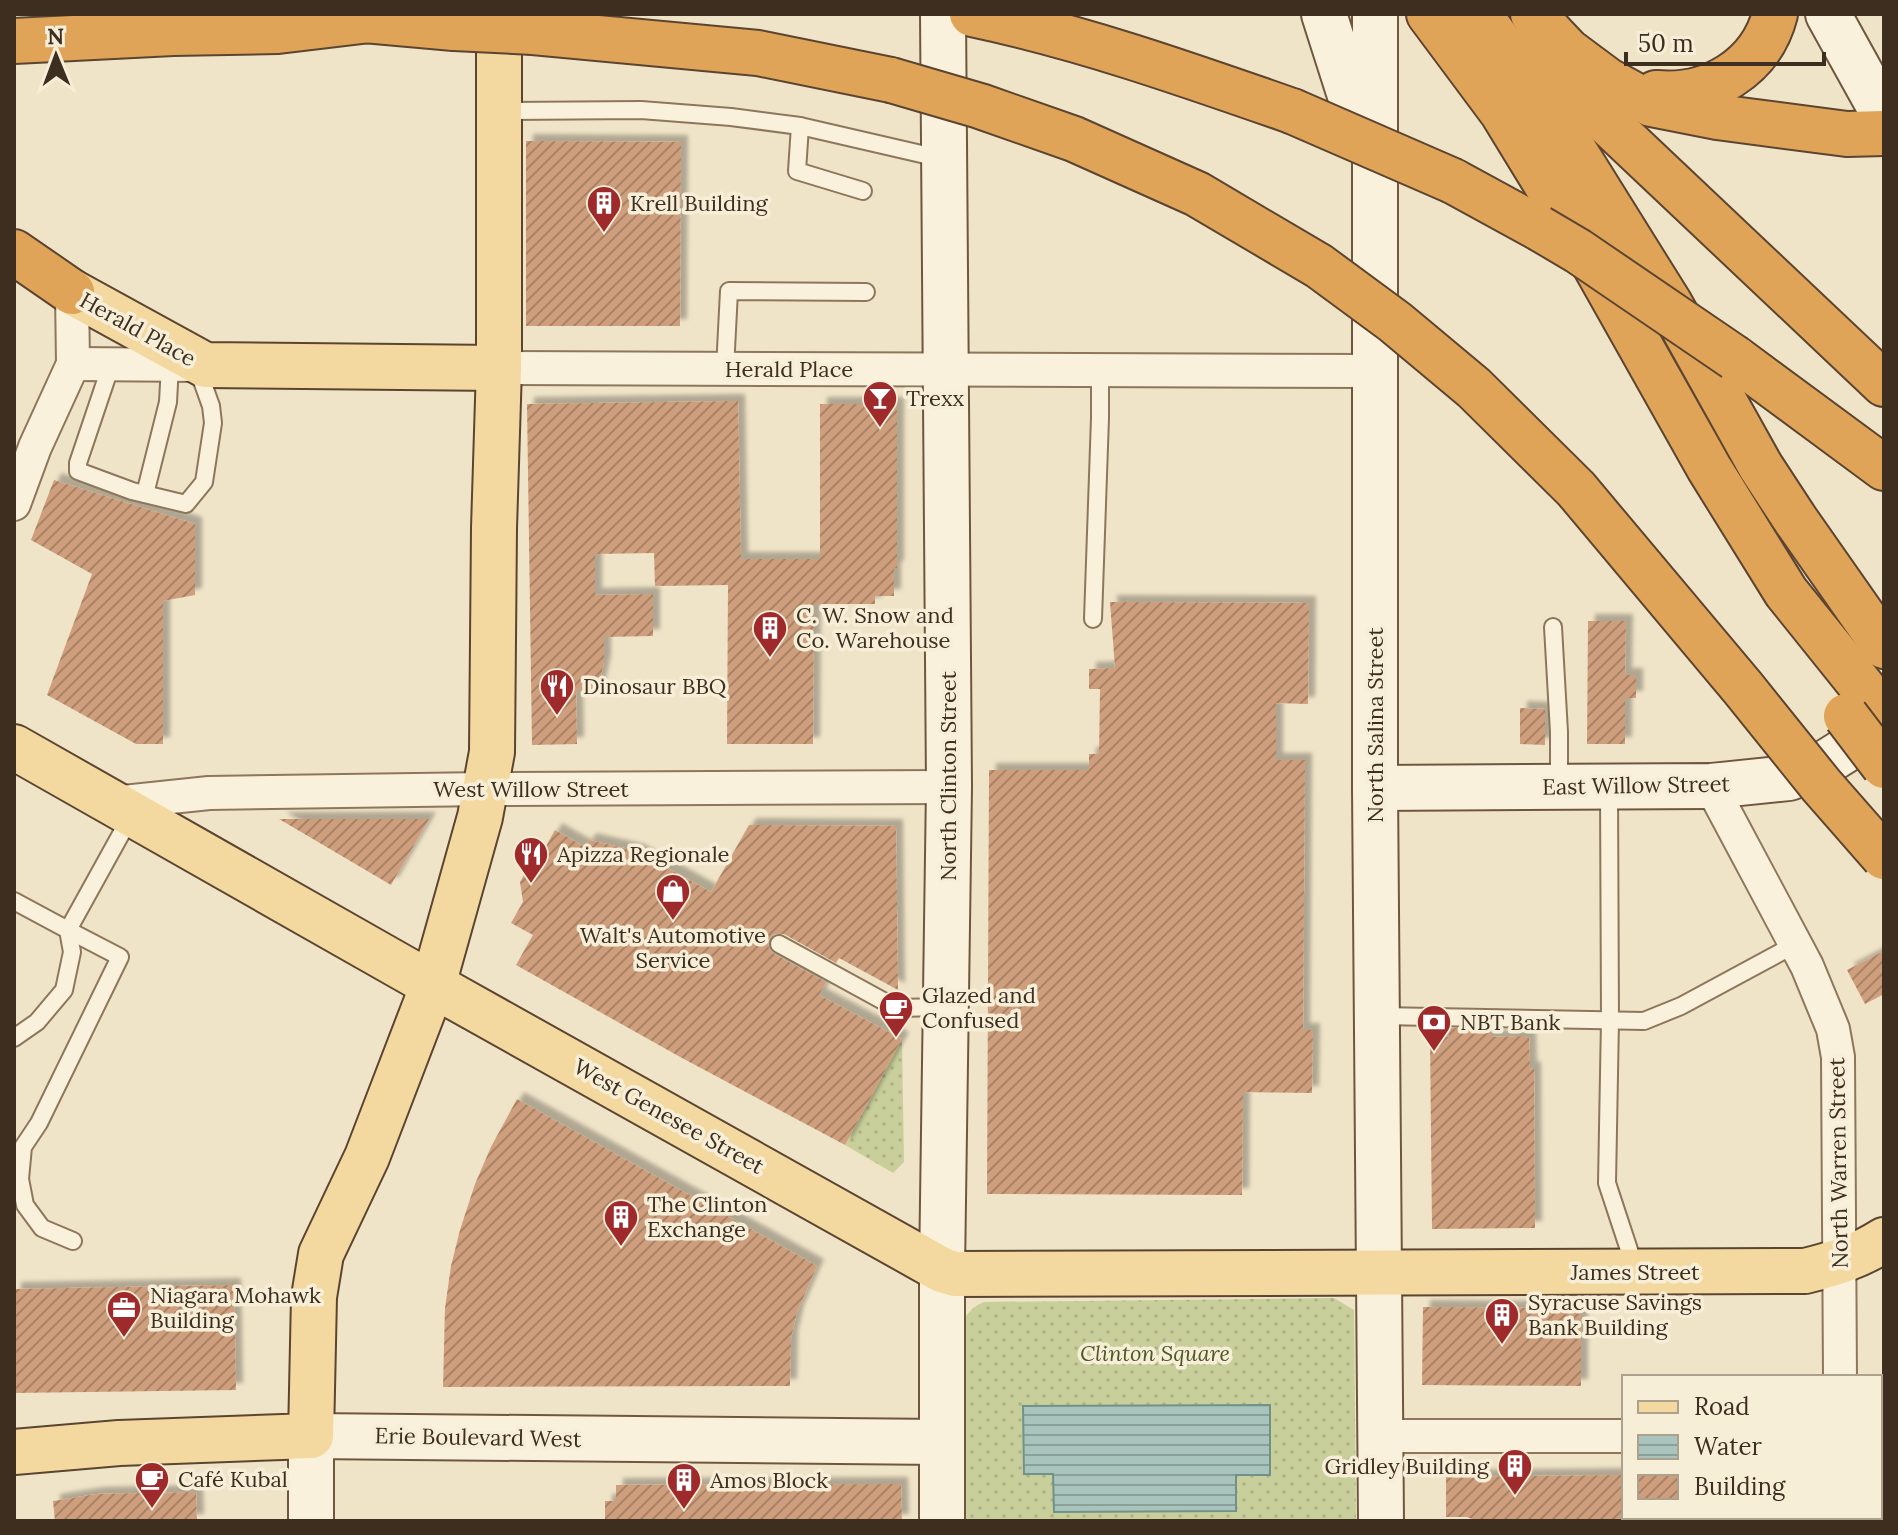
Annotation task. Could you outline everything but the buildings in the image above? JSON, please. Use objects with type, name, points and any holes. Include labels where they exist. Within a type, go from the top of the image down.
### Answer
[{"type":"highway","points":[[292,14],[454,28],[516,23],[620,39],[758,53],[891,80],[980,106],[1074,139],[1197,194],[1319,266],[1395,322],[1474,388],[1576,489],[1884,857]]},
{"type":"highway","points":[[1429,14],[1511,126],[1584,246],[1709,468],[1764,601],[1873,716],[1884,766]]},
{"type":"highway","points":[[1479,14],[1552,115],[1670,304],[1761,467],[1884,646]]},
{"type":"highway","points":[[1501,14],[1558,76],[1884,384]]},
{"type":"highway","points":[[1533,14],[1568,51],[1607,80],[1651,104],[1717,117],[1847,134],[1884,133]]},
{"type":"highway","points":[[1625,90],[1691,93],[1716,85],[1744,67],[1760,49],[1775,14]]},
{"type":"highway","points":[[966,15],[1045,31],[1147,61],[1292,111],[1453,181],[1578,251],[1735,358],[1884,468]]},
{"type":"highway","points":[[14,41],[278,31],[370,20]]},
{"type":"highway","points":[[14,252],[72,292]]},
{"type":"main road","points":[[311,1436],[315,1290],[321,1254],[367,1157],[433,985],[486,789],[492,752],[499,368],[498,111],[516,23]]},
{"type":"main road","name":"Herald Place","points":[[72,292],[190,365],[499,368]]},
{"type":"main road","name":"West Genesee Street","points":[[14,747],[942,1270],[955,1274],[1379,1274]]},
{"type":"main road","name":"James Street","points":[[1379,1274],[1805,1271],[1866,1252],[1884,1240]]},
{"type":"main road","name":"Erie Boulevard West","points":[[14,1452],[119,1443],[311,1436]]},
{"type":"street","points":[[1324,14],[1376,180]]},
{"type":"street","name":"North Salina Street","points":[[1375,14],[1375,788],[1381,1521]]},
{"type":"street","points":[[1828,14],[1884,115]]},
{"type":"street","name":"North Clinton Street","points":[[942,1521],[949,787],[945,160],[966,15]]},
{"type":"street","points":[[14,504],[35,447],[73,364],[72,292]]},
{"type":"street","name":"Herald Place","points":[[73,364],[190,365]]},
{"type":"street","name":"Herald Place","points":[[499,368],[1374,371]]},
{"type":"street","name":"East Willow Street","points":[[1375,788],[1711,786],[1789,778],[1817,768],[1873,716]]},
{"type":"street","name":"North Warren Street","points":[[1711,786],[1796,944],[1833,1029],[1838,1057],[1840,1375]]},
{"type":"street","name":"West Willow Street","points":[[123,808],[209,793],[949,787]]},
{"type":"street","points":[[311,1436],[311,1521]]},
{"type":"street","name":"Erie Boulevard West","points":[[311,1436],[942,1442]]},
{"type":"street","points":[[1381,1436],[1622,1436]]},
{"type":"lane","points":[[498,111],[641,110],[731,117],[800,126],[945,160]]},
{"type":"lane","points":[[800,126],[797,171],[863,191]]},
{"type":"lane","points":[[725,369],[729,291],[866,292]]},
{"type":"lane","points":[[111,365],[78,471],[132,491],[186,504],[204,482],[213,423],[211,406],[190,365]]},
{"type":"lane","points":[[145,494],[168,402],[190,365]]},
{"type":"lane","points":[[1093,619],[1100,370]]},
{"type":"lane","points":[[1553,627],[1559,786]]},
{"type":"lane","points":[[1609,786],[1607,1183],[1637,1272]]},
{"type":"lane","points":[[14,1038],[37,1022],[64,990],[72,952],[68,930],[123,808]]},
{"type":"lane","points":[[14,901],[120,957],[39,1123],[23,1147],[20,1179],[25,1205],[42,1228],[73,1241]]},
{"type":"lane","points":[[779,944],[896,1008],[946,1007]]},
{"type":"lane","points":[[1377,1016],[1644,1021],[1796,944]]},
{"type":"green space","points":[[902,1039],[904,1162],[893,1173],[845,1145]]},
{"type":"green space","name":"Clinton Square","points":[[1334,1298],[1354,1310],[1356,1521],[963,1521],[962,1323],[971,1310],[984,1302]],"holes":[[[1053,1473],[1269,1475],[1235,1475],[1235,1511],[1054,1511]]]},
{"type":"water","points":[[1270,1405],[1270,1475],[1236,1475],[1236,1511],[1054,1512],[1053,1474],[1024,1474],[1023,1406]]},
{"type":"place","name":"Krell Building","points":[[604,234]]},
{"type":"place","name":"Trexx","points":[[880,429]]},
{"type":"place","name":"C. W. Snow and Co. Warehouse","points":[[770,659]]},
{"type":"place","name":"Dinosaur BBQ","points":[[557,717]]},
{"type":"place","name":"Apizza Regionale","points":[[531,885]]},
{"type":"place","name":"Walt's Automotive Service","points":[[673,922]]},
{"type":"place","name":"Glazed and Confused","points":[[896,1039]]},
{"type":"place","name":"NBT Bank","points":[[1434,1053]]},
{"type":"place","name":"The Clinton Exchange","points":[[621,1248]]},
{"type":"place","name":"Niagara Mohawk Building","points":[[124,1339]]},
{"type":"place","name":"Syracuse Savings Bank Building","points":[[1502,1346]]},
{"type":"place","name":"Gridley Building","points":[[1515,1497]]},
{"type":"place","name":"Café Kubal","points":[[152,1510]]},
{"type":"place","name":"Amos Block","points":[[684,1511]]}]
